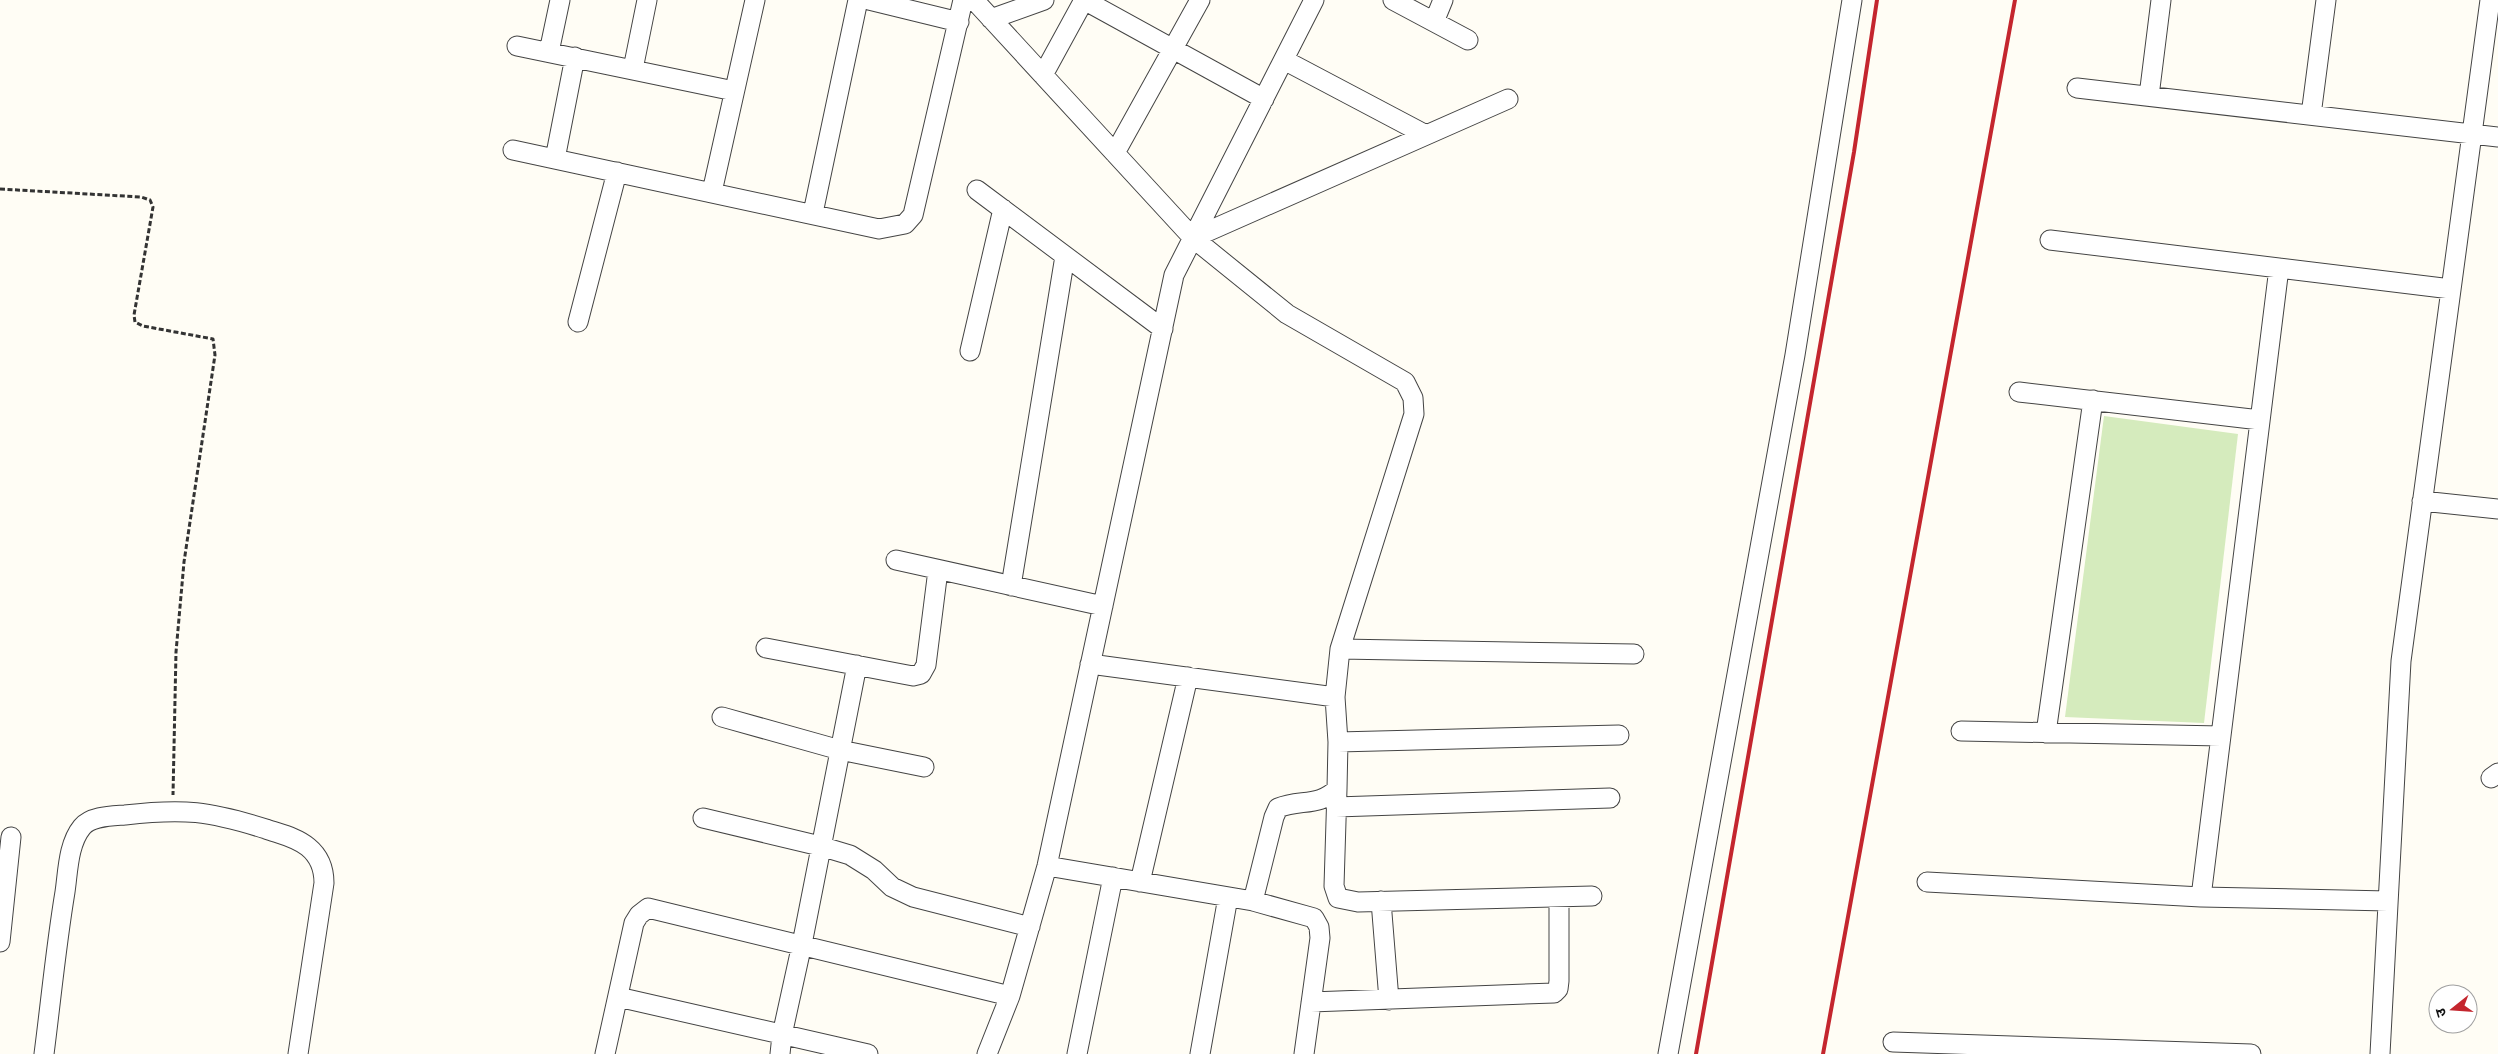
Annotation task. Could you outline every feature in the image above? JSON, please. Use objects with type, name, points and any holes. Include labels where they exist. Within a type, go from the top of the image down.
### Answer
[{"type":"street","points":[[549,52],[560,0]]},
{"type":"street","points":[[633,69],[647,0]]},
{"type":"street","points":[[712,192],[755,0]]},
{"type":"street","points":[[813,214],[858,0]]},
{"type":"street","points":[[869,0],[959,22]]},
{"type":"street","points":[[513,150],[879,229],[905,224],[913,215],[963,0]]},
{"type":"street","points":[[974,0],[1193,238],[1288,314],[1405,382],[1413,398],[1414,414],[1340,650],[1335,697],[1338,742],[1334,886],[1338,898],[1358,902],[1592,896]]},
{"type":"street","points":[[991,19],[1044,0]]},
{"type":"street","points":[[1043,75],[1084,0],[1264,99]]},
{"type":"street","points":[[1115,153],[1200,0]]},
{"type":"street","points":[[987,1054],[1010,996],[1047,866],[1174,275],[1314,0]]},
{"type":"street","points":[[1393,0],[1468,40]]},
{"type":"street","points":[[1434,22],[1443,0]]},
{"type":"street","points":[[1668,1054],[1795,355],[1852,0]]},
{"type":"street","points":[[2149,96],[2161,0]]},
{"type":"street","points":[[2311,115],[2326,0]]},
{"type":"street","points":[[2380,1054],[2401,661],[2490,0]]},
{"type":"street","points":[[517,46],[734,91]]},
{"type":"street","points":[[555,159],[575,57]]},
{"type":"street","points":[[1284,60],[1426,136]]},
{"type":"street","points":[[2077,88],[2498,137]]},
{"type":"street","points":[[1193,238],[1508,99]]},
{"type":"street","points":[[578,322],[617,172]]},
{"type":"street","points":[[977,190],[1163,329]]},
{"type":"street","points":[[970,351],[1003,209]]},
{"type":"street","points":[[2050,240],[2451,289]]},
{"type":"street","points":[[1011,586],[1065,256]]},
{"type":"street","points":[[2201,897],[2279,268]]},
{"type":"street","points":[[2019,392],[2260,420]]},
{"type":"street","points":[[2046,733],[2092,400]]},
{"type":"street","points":[[2422,501],[2498,509]]},
{"type":"street","points":[[896,560],[1103,606]]},
{"type":"street","points":[[766,648],[913,676],[921,674],[926,665],[938,570]]},
{"type":"street","points":[[1340,650],[1634,654]]},
{"type":"street","points":[[1090,664],[1335,697]]},
{"type":"street","points":[[780,1054],[782,1035],[802,944],[857,665]]},
{"type":"street","points":[[1140,882],[1188,677]]},
{"type":"street","points":[[722,717],[840,750],[924,767]]},
{"type":"street","points":[[1961,731],[2220,736]]},
{"type":"street","points":[[1338,742],[1619,735]]},
{"type":"street","points":[[1253,901],[1274,817],[1278,808],[1292,802],[1318,802],[1328,798],[1610,798]]},
{"type":"street","points":[[44,1054],[56,950],[72,849],[82,827],[91,821],[105,817],[172,810],[224,816],[294,839],[308,847],[319,859],[324,872],[324,883],[298,1054]]},
{"type":"street","points":[[703,818],[820,846],[863,862],[892,887],[913,897],[1030,927]]},
{"type":"street","points":[[0,942],[11,836]]},
{"type":"street","points":[[1047,866],[1228,896],[1314,918],[1319,927],[1320,938],[1304,1054]]},
{"type":"street","points":[[1077,1054],[1113,877]]},
{"type":"street","points":[[1928,882],[2201,897],[2388,901]]},
{"type":"street","points":[[1200,1054],[1228,896]]},
{"type":"street","points":[[1311,1002],[1554,993],[1558,989],[1559,981],[1559,897]]},
{"type":"street","points":[[1381,901],[1389,1000]]},
{"type":"street","points":[[605,1054],[634,923],[639,915],[648,908],[1010,996]]},
{"type":"street","points":[[618,997],[868,1054]]},
{"type":"street","points":[[1893,1042],[1944,1049],[2251,1054]]},
{"type":"path","points":[[0,190],[141,197],[150,200],[153,207],[134,315],[135,322],[143,326],[213,339],[215,355],[184,562],[176,652],[172,810]]},
{"type":"green space","points":[[2104,416],[2238,434],[2204,723],[2065,717]]},
{"type":"railway","points":[[1696,1054],[1854,152],[1877,0]]},
{"type":"railway","points":[[1823,1054],[2015,0]]}]
